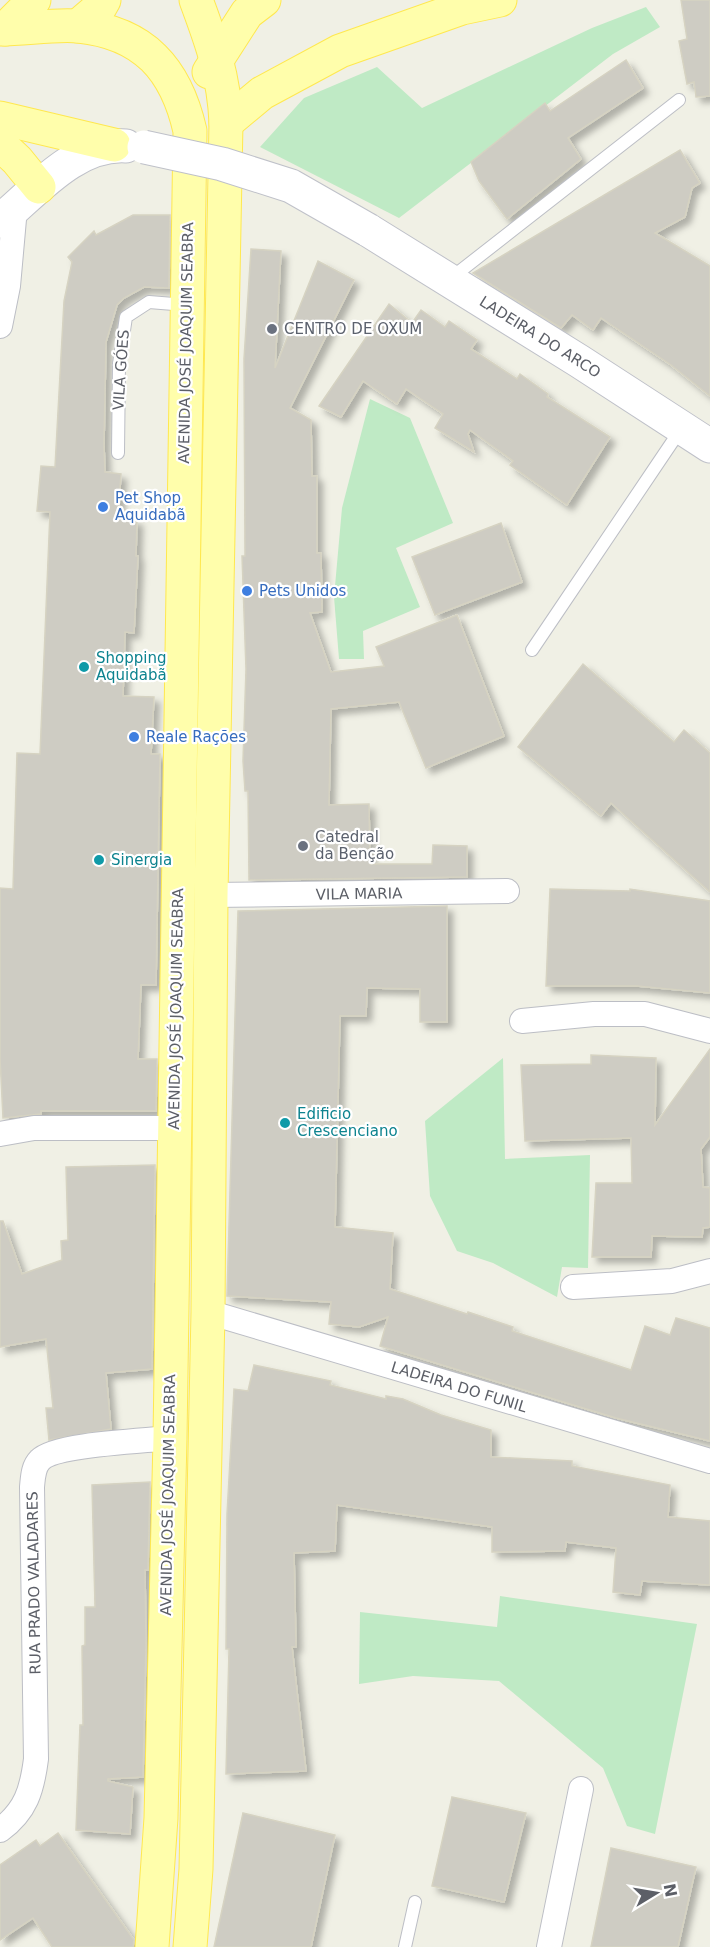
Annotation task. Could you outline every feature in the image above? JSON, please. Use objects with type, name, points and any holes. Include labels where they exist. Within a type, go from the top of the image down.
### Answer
[{"type":"main road","points":[[2,29],[34,0]]},
{"type":"main road","points":[[78,26],[100,7],[104,0]]},
{"type":"main road","points":[[190,1947],[196,1869],[208,1311],[211,895],[226,123],[225,90],[217,56],[196,0]]},
{"type":"main road","points":[[190,130],[204,81],[217,56],[247,13],[264,0]]},
{"type":"main road","points":[[426,0],[462,8]]},
{"type":"main road","points":[[226,123],[262,93],[340,51],[462,8],[500,0]]},
{"type":"main road","name":"AVENIDA JOSÉ JOAQUIM SEABRA","points":[[2,29],[78,26],[112,33],[147,50],[164,67],[177,89],[190,130],[170,1438],[161,1818],[152,1947]]},
{"type":"main road","points":[[0,118],[129,146]]},
{"type":"main road","points":[[0,144],[17,160],[39,187]]},
{"type":"main road","points":[[8,215],[72,161],[94,150],[129,146]]},
{"type":"main road","name":"LADEIRA DO ARCO","points":[[129,146],[222,164],[291,186],[449,280],[710,446]]},
{"type":"street","points":[[0,326],[8,286],[8,215]]},
{"type":"street","name":"VILA MARIA","points":[[211,895],[507,891]]},
{"type":"street","points":[[522,1021],[594,1014],[645,1014],[710,1031]]},
{"type":"street","points":[[1,1134],[34,1128],[174,1128]]},
{"type":"street","points":[[573,1287],[672,1281],[710,1271]]},
{"type":"street","name":"LADEIRA DO FUNIL","points":[[208,1311],[710,1461]]},
{"type":"street","name":"RUA PRADO VALADARES","points":[[0,1830],[19,1815],[27,1802],[36,1760],[32,1486],[36,1466],[47,1455],[68,1449],[170,1438]]},
{"type":"street","points":[[549,1947],[581,1789]]},
{"type":"lane","points":[[449,280],[679,100]]},
{"type":"lane","name":"VILA GÓES","points":[[117,453],[119,364],[126,317],[149,302],[186,305]]},
{"type":"lane","points":[[532,650],[681,428]]},
{"type":"lane","points":[[405,1947],[415,1902]]},
{"type":"green space","points":[[646,7],[660,27],[613,54],[399,218],[260,147],[304,98],[377,67],[422,108],[592,28]]},
{"type":"green space","points":[[370,399],[410,418],[453,523],[396,548],[420,607],[363,631],[364,659],[339,659],[334,597],[342,508]]},
{"type":"green space","points":[[503,1058],[505,1159],[590,1155],[588,1268],[562,1267],[557,1297],[493,1263],[457,1251],[430,1196],[425,1121]]},
{"type":"green space","points":[[500,1596],[697,1624],[655,1834],[627,1826],[603,1768],[499,1681],[413,1676],[359,1684],[360,1612],[497,1627]]},
{"type":"building","points":[[681,0],[710,0],[710,96],[696,97],[694,82],[687,84],[679,41],[687,39]]},
{"type":"building","points":[[626,60],[643,88],[568,138],[581,159],[507,219],[479,181],[471,162],[545,103],[550,111]]},
{"type":"building","points":[[680,150],[700,183],[692,188],[685,217],[655,233],[710,266],[710,396],[671,365],[601,318],[593,330],[572,315],[561,328],[473,273]]},
{"type":"building","points":[[133,215],[170,215],[169,288],[144,287],[124,298],[117,305],[106,342],[104,445],[105,472],[121,474],[118,519],[137,520],[136,556],[138,556],[134,633],[125,632],[123,696],[154,697],[151,754],[160,754],[156,985],[141,985],[138,1059],[157,1059],[156,1111],[41,1111],[41,1114],[3,1118],[0,1058],[0,888],[13,889],[17,753],[40,754],[50,512],[37,511],[41,466],[55,467],[64,301],[72,262],[68,257],[94,231],[96,235]]},
{"type":"building","points":[[251,249],[281,251],[275,368],[318,261],[354,280],[290,408],[311,420],[312,476],[317,476],[317,553],[321,553],[322,612],[310,613],[331,672],[384,666],[376,647],[457,615],[504,736],[426,768],[399,702],[331,709],[329,805],[369,804],[370,864],[432,864],[433,845],[467,846],[467,877],[249,880],[248,791],[245,791],[243,761],[246,669],[242,556],[245,556],[244,359]]},
{"type":"building","points":[[389,304],[412,323],[421,310],[445,327],[449,321],[477,340],[471,349],[517,379],[520,374],[548,394],[547,397],[610,437],[567,505],[510,465],[513,461],[470,430],[468,434],[474,452],[435,428],[443,414],[406,389],[397,404],[363,381],[341,417],[319,406]]},
{"type":"building","points":[[501,523],[522,582],[435,615],[412,557]]},
{"type":"building","points":[[583,664],[674,742],[684,730],[710,753],[710,892],[611,803],[601,816],[518,747]]},
{"type":"building","points":[[550,889],[630,891],[630,889],[710,901],[710,993],[637,986],[546,986]]},
{"type":"building","points":[[447,906],[447,1022],[420,1022],[420,989],[367,988],[366,1016],[340,1016],[335,1227],[393,1233],[390,1289],[513,1327],[512,1331],[631,1370],[645,1326],[670,1335],[676,1318],[710,1328],[710,1441],[616,1418],[380,1346],[388,1317],[359,1327],[329,1324],[331,1302],[227,1296],[238,911]]},
{"type":"building","points":[[710,1049],[710,1137],[701,1149],[703,1187],[710,1188],[710,1227],[703,1228],[702,1237],[652,1236],[651,1257],[592,1257],[596,1183],[632,1183],[631,1138],[525,1141],[521,1065],[591,1064],[591,1055],[656,1058],[655,1125]]},
{"type":"building","points":[[155,1165],[152,1369],[106,1373],[111,1429],[49,1440],[46,1408],[53,1408],[46,1339],[0,1347],[0,1221],[3,1221],[22,1274],[62,1260],[61,1241],[68,1240],[66,1167]]},
{"type":"building","points":[[254,1365],[331,1381],[330,1385],[386,1399],[386,1396],[403,1399],[441,1415],[491,1430],[491,1457],[572,1461],[572,1466],[670,1485],[668,1517],[710,1521],[710,1585],[642,1581],[640,1595],[613,1592],[616,1548],[566,1542],[565,1551],[492,1552],[492,1527],[337,1505],[335,1551],[294,1553],[296,1647],[292,1647],[306,1771],[226,1774],[229,1649],[226,1649],[227,1514],[234,1389],[248,1391]]},
{"type":"building","points":[[150,1482],[148,1570],[145,1570],[143,1777],[108,1779],[108,1781],[133,1787],[130,1834],[76,1830],[80,1725],[83,1725],[82,1646],[85,1645],[85,1607],[95,1607],[92,1485]]},
{"type":"building","points":[[452,1797],[526,1813],[504,1902],[432,1886]]},
{"type":"building","points":[[243,1813],[335,1835],[311,1947],[214,1947]]},
{"type":"building","points":[[58,1833],[134,1940],[133,1947],[52,1947],[33,1918],[0,1940],[0,1865],[36,1840],[40,1846]]},
{"type":"building","points":[[611,1848],[696,1867],[678,1947],[591,1947]]},
{"type":"place","name":"CENTRO DE OXUM","points":[[272,329]]},
{"type":"place","name":"Pet Shop Aquidabã","points":[[103,507]]},
{"type":"place","name":"Pets Unidos","points":[[247,591]]},
{"type":"place","name":"Shopping Aquidabã","points":[[84,667]]},
{"type":"place","name":"Reale Rações","points":[[134,737]]},
{"type":"place","name":"Catedral da Benção","points":[[303,846]]},
{"type":"place","name":"Sinergia","points":[[99,860]]},
{"type":"place","name":"Edificio Crescenciano","points":[[285,1123]]}]
